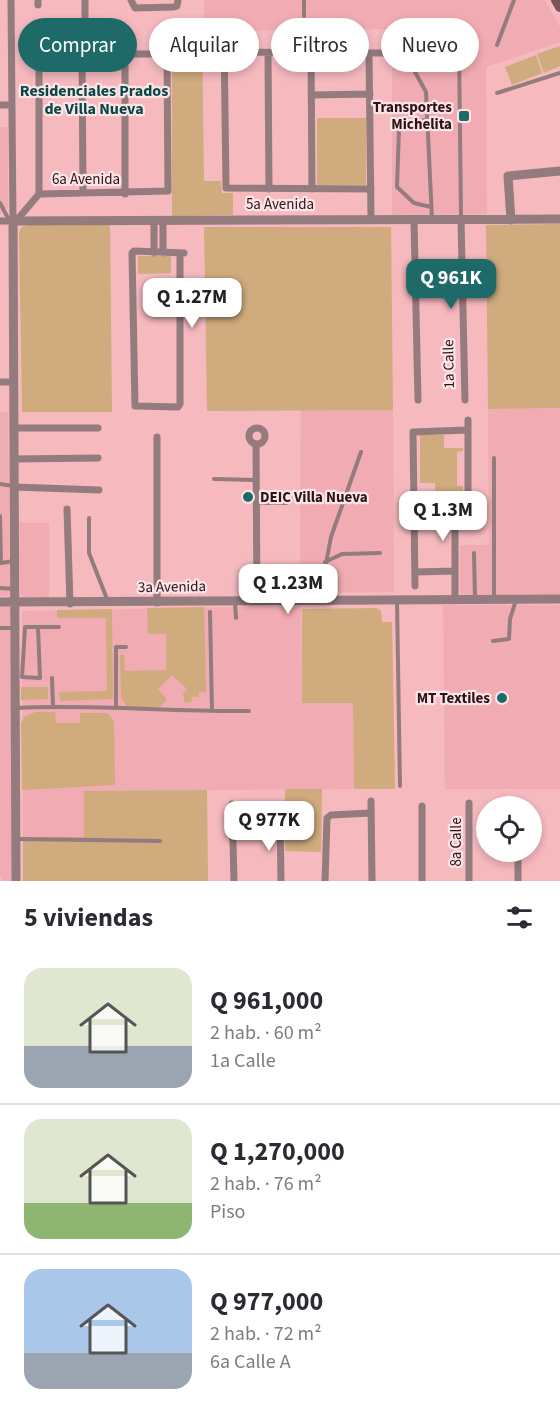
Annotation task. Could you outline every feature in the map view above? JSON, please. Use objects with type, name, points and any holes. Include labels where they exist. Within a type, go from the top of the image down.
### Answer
[{"type":"main road","points":[[556,0],[560,8]]},
{"type":"street","points":[[12,0],[16,881]]},
{"type":"street","points":[[85,0],[85,18]]},
{"type":"street","points":[[131,2],[135,8],[173,7],[177,6],[178,0]]},
{"type":"street","name":"6a Avenida","points":[[13,221],[39,194],[125,194],[168,191],[168,57],[165,54],[137,53]]},
{"type":"street","points":[[259,53],[268,53],[269,189]]},
{"type":"street","points":[[369,53],[381,53]]},
{"type":"street","points":[[39,194],[40,72]]},
{"type":"street","points":[[82,72],[83,194]]},
{"type":"street","points":[[125,72],[125,194]]},
{"type":"street","points":[[224,72],[225,187],[371,189]]},
{"type":"street","points":[[311,72],[312,189]]},
{"type":"street","points":[[369,72],[371,219]]},
{"type":"street","points":[[311,95],[369,94]]},
{"type":"street","points":[[0,105],[12,105]]},
{"type":"street","points":[[511,220],[508,178],[560,171]]},
{"type":"street","name":"5a Avenida","points":[[0,221],[560,219]]},
{"type":"street","points":[[154,253],[158,220]]},
{"type":"street","points":[[158,220],[163,253]]},
{"type":"street","points":[[414,220],[418,400]]},
{"type":"street","name":"1a Calle","points":[[461,220],[465,400]]},
{"type":"street","points":[[132,253],[163,253],[182,253],[180,404],[178,407],[135,406],[132,253]]},
{"type":"street","points":[[0,382],[14,382]]},
{"type":"street","points":[[455,600],[455,509],[468,499],[468,420]]},
{"type":"street","points":[[14,428],[98,428]]},
{"type":"street","points":[[415,586],[412,432],[468,430]]},
{"type":"street","points":[[157,437],[157,603]]},
{"type":"street","points":[[256,444],[257,601]]},
{"type":"street","points":[[14,459],[99,458]]},
{"type":"street","points":[[14,487],[99,490]]},
{"type":"street","points":[[67,509],[70,604]]},
{"type":"street","points":[[415,572],[455,571]]},
{"type":"street","name":"3a Avenida","points":[[0,602],[70,604],[560,599]]},
{"type":"street","points":[[371,801],[372,881]]},
{"type":"street","name":"8a Calle","points":[[469,803],[469,881]]},
{"type":"street","points":[[232,804],[234,881]]},
{"type":"street","points":[[422,806],[422,881]]},
{"type":"street","points":[[326,881],[327,818],[331,815],[371,813]]},
{"type":"street","points":[[232,814],[280,819],[281,881]]},
{"type":"street","points":[[518,862],[518,881]]},
{"type":"lane","points":[[304,0],[304,16]]},
{"type":"lane","points":[[497,45],[514,0]]},
{"type":"lane","points":[[415,72],[426,92],[432,220]]},
{"type":"lane","points":[[459,72],[461,220]]},
{"type":"lane","points":[[497,93],[560,73]]},
{"type":"lane","points":[[428,119],[399,128],[397,187],[414,203],[431,207]]},
{"type":"lane","points":[[0,203],[13,221]]},
{"type":"lane","points":[[319,601],[324,563],[361,452]]},
{"type":"lane","points":[[494,458],[494,600]]},
{"type":"lane","points":[[214,479],[256,480]]},
{"type":"lane","points":[[0,484],[14,487]]},
{"type":"lane","points":[[256,503],[287,503]]},
{"type":"lane","points":[[0,516],[1,563],[15,561]]},
{"type":"lane","points":[[88,518],[89,553],[108,603]]},
{"type":"lane","points":[[324,563],[342,554],[380,553]]},
{"type":"lane","points":[[474,553],[475,600]]},
{"type":"lane","points":[[0,588],[16,589]]},
{"type":"lane","points":[[397,600],[400,786]]},
{"type":"lane","points":[[493,641],[509,639],[510,619],[516,600]]},
{"type":"lane","points":[[235,601],[236,618]]},
{"type":"lane","points":[[210,612],[212,711]]},
{"type":"lane","points":[[38,627],[39,678],[22,678],[23,628],[38,627],[59,627]]},
{"type":"lane","points":[[0,628],[16,628]]},
{"type":"lane","points":[[116,708],[116,647],[126,647]]},
{"type":"lane","points":[[52,678],[53,706]]},
{"type":"lane","points":[[16,708],[53,706],[249,711]]},
{"type":"lane","points":[[17,839],[160,841]]},
{"type":"shaded area","points":[[204,0],[545,0],[560,27],[560,42],[486,67],[487,214],[392,215],[392,72],[479,72],[479,18],[381,18],[381,29],[369,29],[369,18],[271,18],[271,30],[259,30],[259,18],[204,18]]},
{"type":"shaded area","points":[[560,46],[560,66],[544,73],[537,54]]},
{"type":"shaded area","points":[[536,55],[542,73],[512,85],[505,67]]},
{"type":"shaded area","points":[[172,72],[203,72],[204,181],[221,181],[222,193],[233,193],[233,215],[172,216]]},
{"type":"shaded area","points":[[317,118],[366,118],[366,185],[317,185]]},
{"type":"shaded area","points":[[0,127],[8,127],[8,207],[0,215]]},
{"type":"shaded area","points":[[560,224],[560,408],[488,409],[486,225]]},
{"type":"shaded area","points":[[28,225],[110,225],[112,412],[22,412],[19,232],[22,227]]},
{"type":"shaded area","points":[[204,227],[391,227],[393,410],[207,411]]},
{"type":"shaded area","points":[[138,256],[171,256],[171,273],[138,274]]},
{"type":"shaded area","points":[[560,408],[560,594],[460,595],[460,545],[489,545],[488,409]]},
{"type":"shaded area","points":[[301,409],[393,410],[394,592],[313,593],[313,587],[300,587]]},
{"type":"shaded area","points":[[0,412],[8,412],[10,596],[0,596]]},
{"type":"shaded area","points":[[420,435],[444,435],[444,448],[463,448],[463,451],[457,452],[457,486],[463,486],[463,498],[436,498],[435,483],[420,483]]},
{"type":"shaded area","points":[[19,523],[49,523],[49,599],[24,599],[20,594]]},
{"type":"shaded area","name":"MT Textiles","points":[[443,605],[560,605],[560,789],[445,789]]},
{"type":"shaded area","points":[[0,606],[10,606],[12,881],[3,881],[0,876]]},
{"type":"shaded area","points":[[301,606],[302,703],[353,703],[354,789],[84,791],[85,837],[23,837],[22,611]]},
{"type":"shaded area","points":[[204,607],[206,692],[199,692],[199,697],[191,697],[192,702],[185,703],[183,694],[187,689],[172,675],[158,689],[167,699],[160,707],[127,707],[121,697],[120,655],[124,655],[125,671],[166,670],[166,634],[148,634],[147,608]]},
{"type":"shaded area","points":[[377,608],[381,611],[382,622],[392,622],[395,789],[354,789],[353,703],[302,703],[302,609]]},
{"type":"shaded area","points":[[112,609],[113,699],[60,701],[59,692],[107,691],[106,618],[57,618],[57,610]]},
{"type":"shaded area","points":[[21,687],[48,687],[48,699],[21,700]]},
{"type":"shaded area","points":[[35,712],[55,712],[56,723],[80,723],[80,713],[107,713],[114,721],[115,785],[22,790],[21,723],[24,717]]},
{"type":"shaded area","points":[[285,789],[322,789],[321,852],[285,851]]},
{"type":"shaded area","points":[[207,790],[208,881],[23,881],[23,837],[84,837],[84,791]]},
{"type":"place","name":"Transportes Michelita","points":[[464,116]]},
{"type":"place","name":"DEIC Villa Nueva","points":[[248,497]]},
{"type":"place","name":"MT Textiles","points":[[502,698]]},
{"type":"district","name":"Residenciales Prados de Villa Nueva","points":[[94,100]]}]
